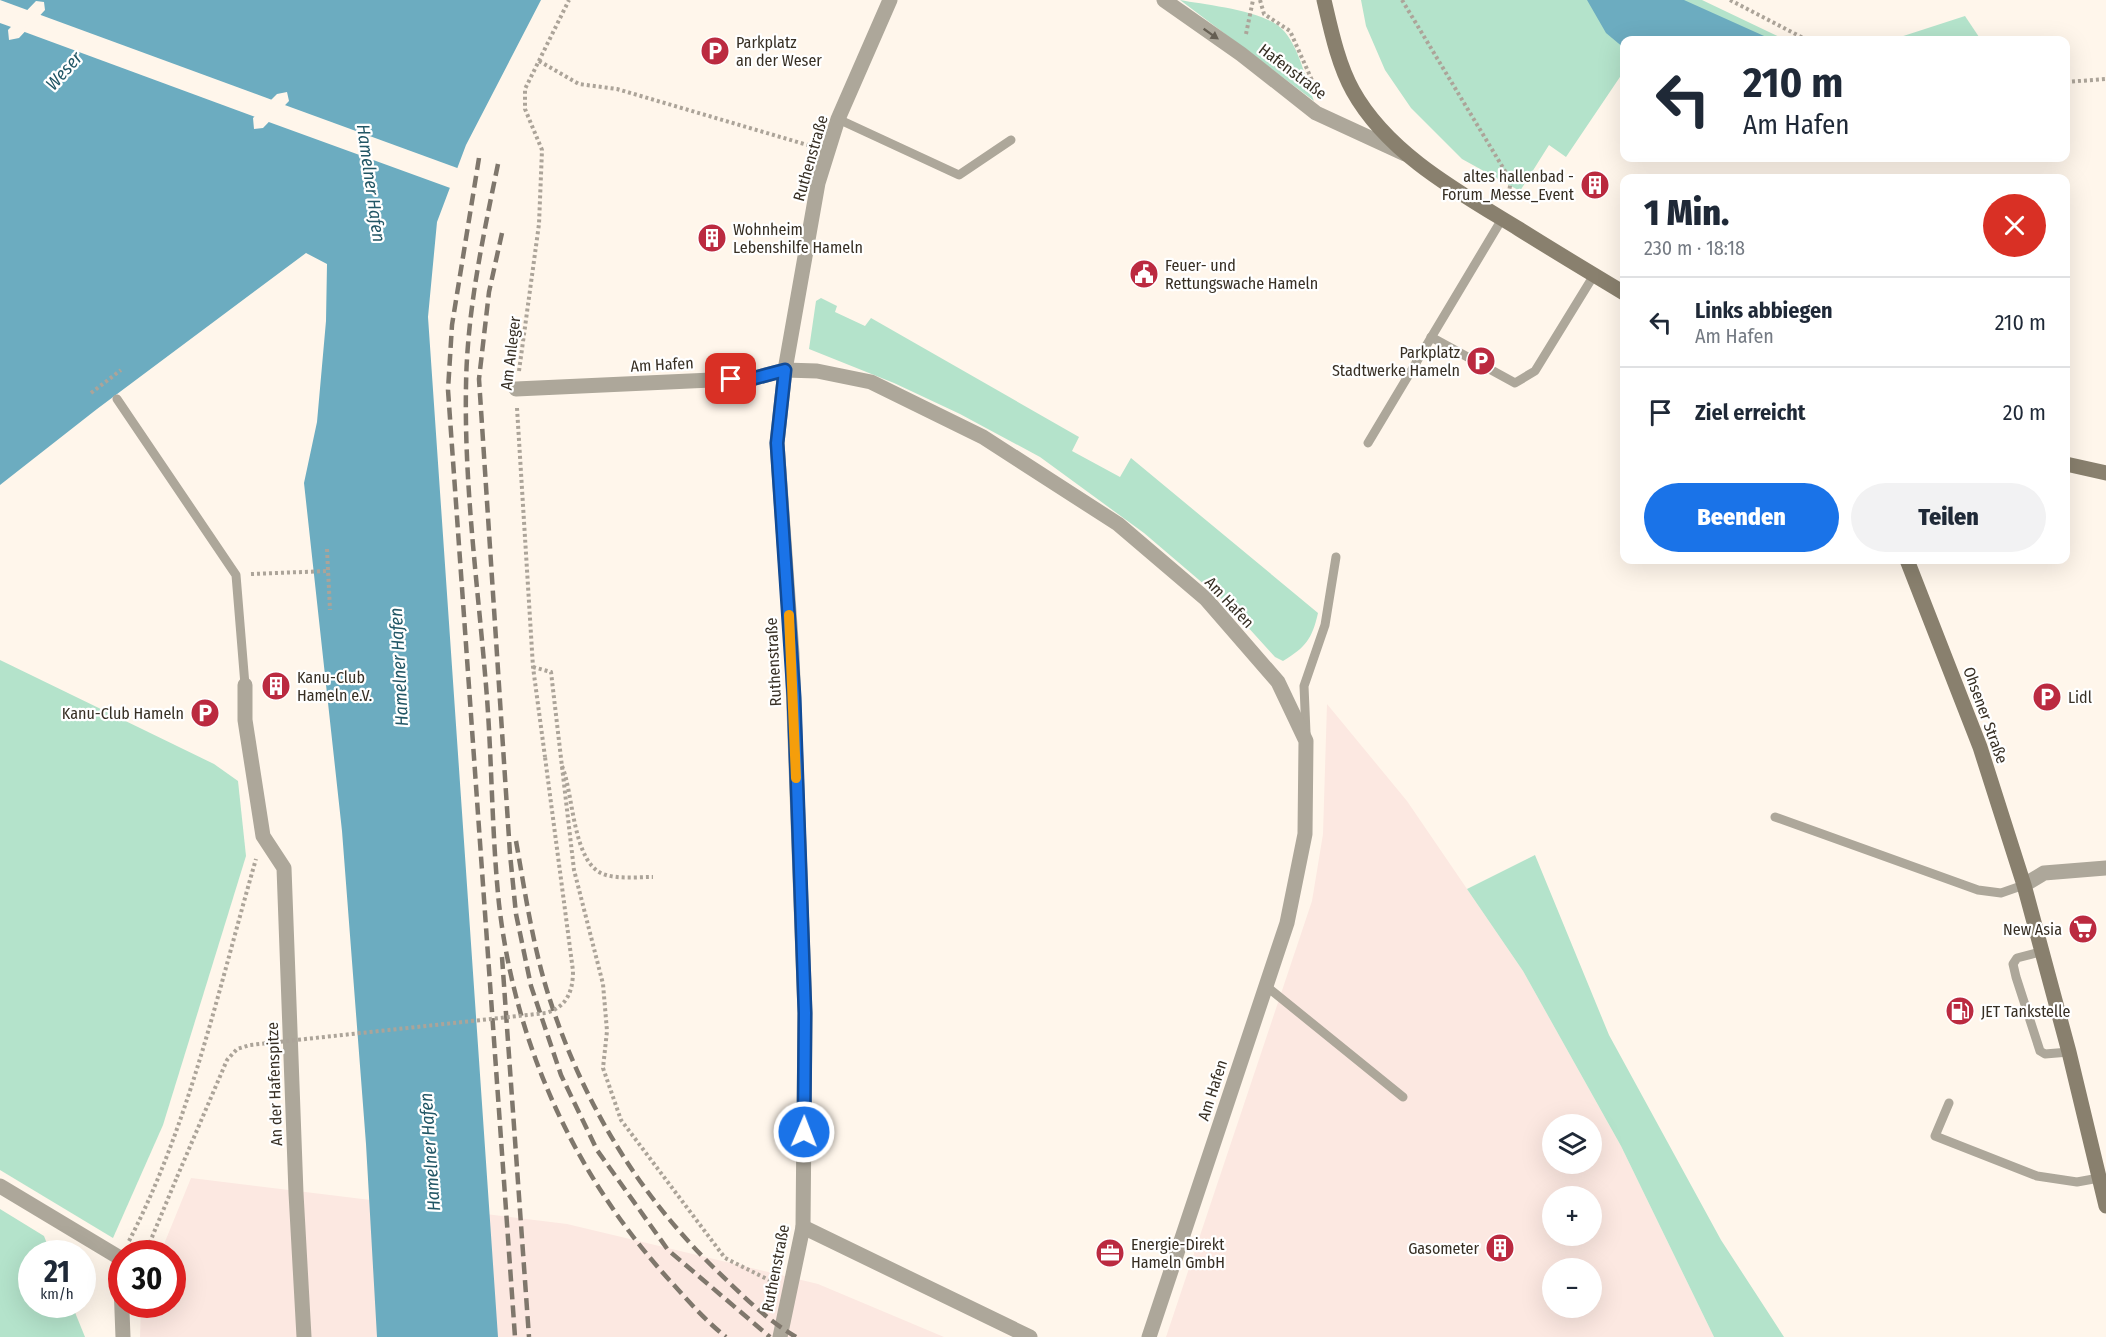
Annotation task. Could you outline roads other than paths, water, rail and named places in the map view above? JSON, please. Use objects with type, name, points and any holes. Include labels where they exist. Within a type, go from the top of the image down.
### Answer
[{"type":"main road","name":"Hafenstraße","points":[[1324,0],[1335,42],[1354,92],[1409,156],[1502,219],[1620,291]]},
{"type":"main road","points":[[2070,465],[2106,473]]},
{"type":"main road","name":"Ohsener Straße","points":[[1910,564],[1980,747],[2024,885],[2040,952],[2069,1052],[2106,1206]]},
{"type":"street","name":"Ruthenstraße","points":[[780,1337],[803,1227],[804,990],[792,666],[777,443],[785,370],[818,183],[838,119],[890,0]]},
{"type":"street","name":"Hafenstraße","points":[[1164,0],[1241,54],[1316,112],[1409,156]]},
{"type":"street","name":"Am Hafen","points":[[516,389],[755,378],[785,370],[817,370],[871,382],[983,437],[1118,524],[1206,599],[1278,682],[1306,741],[1305,834],[1287,923],[1149,1337]]},
{"type":"street","name":"An der Hafenspitze","points":[[245,685],[245,720],[263,836],[284,868],[296,1193],[304,1337]]},
{"type":"street","points":[[2024,885],[2044,873],[2106,868]]},
{"type":"street","points":[[0,1186],[120,1258],[123,1337]]},
{"type":"street","points":[[803,1227],[1030,1337]]},
{"type":"lane","points":[[838,119],[959,175],[1011,140]]},
{"type":"lane","points":[[1368,443],[1502,219]]},
{"type":"lane","points":[[1431,337],[1515,383],[1535,371],[1594,275]]},
{"type":"lane","points":[[117,399],[236,575],[245,685]]},
{"type":"lane","points":[[1306,741],[1304,686],[1325,625],[1336,557]]},
{"type":"lane","points":[[1775,817],[1978,890],[2001,894],[2024,885]]},
{"type":"lane","points":[[2040,952],[2017,958],[2013,964],[2019,988],[2040,1051],[2046,1054],[2069,1052]]},
{"type":"lane","points":[[1266,986],[1403,1097]]},
{"type":"lane","points":[[1949,1103],[1935,1136],[2037,1176],[2077,1182],[2099,1178]]},
{"type":"water","points":[[0,0],[541,0],[466,145],[437,222],[428,317],[498,1337],[377,1337],[366,1144],[342,831],[304,483],[317,422],[326,321],[327,264],[306,253],[97,409],[0,485]],"holes":[[[36,1],[44,2],[45,10],[19,38],[9,40],[8,30]],[[287,92],[289,101],[263,128],[254,129],[253,118],[277,94]]]},
{"type":"water","points":[[1587,0],[1684,0],[1764,36],[1620,36],[1620,45],[1606,33]]},
{"type":"railway","points":[[479,158],[452,325],[448,390],[515,1337]]},
{"type":"railway","points":[[498,164],[469,330],[466,425],[467,464],[487,698],[493,827],[499,904],[507,957],[519,1009],[536,1059],[556,1108],[580,1155],[607,1200],[638,1243],[692,1305],[726,1337]]},
{"type":"railway","points":[[502,233],[489,292],[479,379],[510,854],[516,914],[531,986],[561,1075],[597,1150],[668,1250],[770,1337]]},
{"type":"railway","points":[[516,841],[534,939],[549,997],[578,1072],[614,1142],[636,1175],[685,1238],[753,1305],[796,1337]]},
{"type":"railway","points":[[502,957],[529,1337]]},
{"type":"place","name":"Parkplatz an der Weser","points":[[715,51]]},
{"type":"place","name":"altes hallenbad - Forum_Messe_Event","points":[[1595,185]]},
{"type":"place","name":"Wohnheim Lebenshilfe Hameln","points":[[712,238]]},
{"type":"place","name":"Feuer- und Rettungswache Hameln","points":[[1144,274]]},
{"type":"place","name":"Parkplatz Stadtwerke Hameln","points":[[1481,361]]},
{"type":"place","name":"Kanu-Club Hameln e.V.","points":[[276,686]]},
{"type":"place","name":"Lidl","points":[[2047,697]]},
{"type":"place","name":"Kanu-Club Hameln","points":[[205,713]]},
{"type":"place","name":"New Asia","points":[[2083,929]]},
{"type":"place","name":"JET Tankstelle","points":[[1960,1011]]},
{"type":"place","name":"Gasometer","points":[[1500,1248]]},
{"type":"place","name":"Energie-Direkt Hameln GmbH","points":[[1110,1253]]},
{"type":"water label","name":"Weser","points":[[64,71]]},
{"type":"water label","name":"Hamelner Hafen","points":[[371,183]]},
{"type":"water label","name":"Hamelner Hafen","points":[[399,667]]},
{"type":"water label","name":"Hamelner Hafen","points":[[430,1152]]}]
